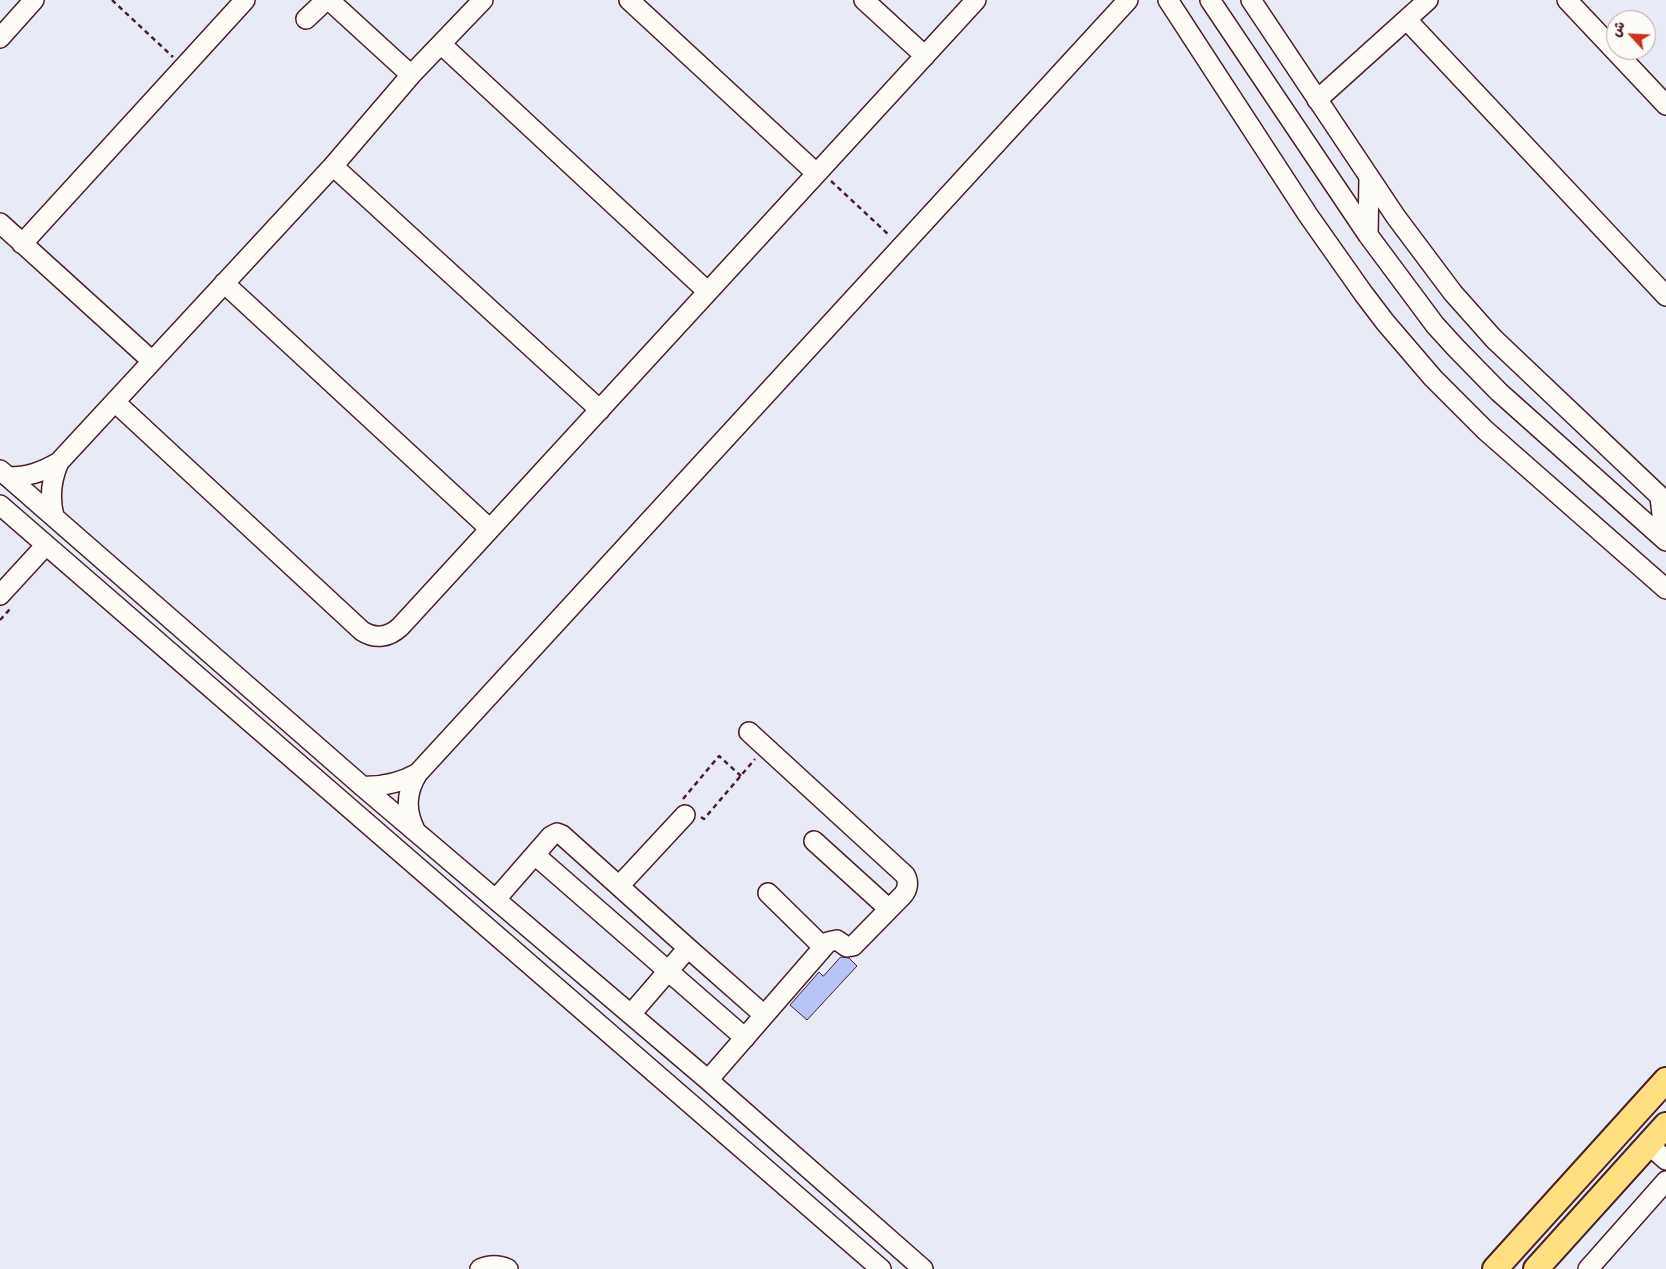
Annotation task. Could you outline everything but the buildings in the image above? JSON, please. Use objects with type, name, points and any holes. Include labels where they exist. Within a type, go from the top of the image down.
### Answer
[{"type":"main road","points":[[1495,1269],[1664,1080]]},
{"type":"main road","points":[[1542,1266],[1666,1124]]},
{"type":"street","points":[[0,38],[34,0]]},
{"type":"street","points":[[22,244],[245,0]]},
{"type":"street","points":[[306,19],[328,0],[412,75]]},
{"type":"street","points":[[4,473],[28,476],[38,474],[59,462],[332,166],[412,75],[483,0]]},
{"type":"street","points":[[629,0],[818,171]]},
{"type":"street","points":[[864,0],[925,56]]},
{"type":"street","points":[[115,402],[362,631],[372,636],[385,636],[396,631],[976,0]]},
{"type":"street","points":[[415,830],[410,821],[408,801],[413,782],[418,773],[1128,0]]},
{"type":"street","points":[[1168,0],[1308,215],[1363,293],[1408,350],[1458,405],[1666,589]]},
{"type":"street","points":[[1210,0],[1368,235],[1426,313],[1477,371],[1665,541]]},
{"type":"street","points":[[1251,0],[1370,178],[1424,255],[1472,316],[1663,499],[1665,541]]},
{"type":"street","points":[[1317,100],[1428,0]]},
{"type":"street","points":[[1567,0],[1666,104]]},
{"type":"street","points":[[1407,20],[1666,296]]},
{"type":"street","points":[[441,44],[708,292]]},
{"type":"street","points":[[332,166],[600,410]]},
{"type":"street","points":[[1368,235],[1370,178]]},
{"type":"street","points":[[0,223],[152,361]]},
{"type":"street","points":[[224,284],[490,529]]},
{"type":"street","points":[[54,516],[50,498],[52,479],[59,462]]},
{"type":"street","points":[[4,473],[362,786],[708,1080],[923,1269]]},
{"type":"street","points":[[0,505],[881,1269]]},
{"type":"street","points":[[0,595],[46,545]]},
{"type":"street","points":[[708,1080],[828,942],[834,939],[847,946],[853,946],[905,892],[908,883],[904,875],[749,732]]},
{"type":"street","points":[[362,786],[374,787],[397,783],[418,773]]},
{"type":"street","points":[[619,886],[690,811]]},
{"type":"street","points":[[496,899],[551,836],[560,833],[764,1015]]},
{"type":"street","points":[[814,841],[889,909]]},
{"type":"street","points":[[535,855],[744,1038]]},
{"type":"street","points":[[768,893],[823,947]]},
{"type":"street","points":[[631,1014],[688,948]]},
{"type":"street","points":[[1648,1144],[1666,1160]]},
{"type":"street","points":[[1588,1269],[1666,1181]]},
{"type":"street","points":[[480,1269],[490,1266],[508,1269]]},
{"type":"path","points":[[112,0],[184,67]]},
{"type":"path","points":[[818,171],[901,247]]},
{"type":"path","points":[[741,776],[719,756],[682,799],[690,811],[704,819],[741,776],[765,747]]}]
